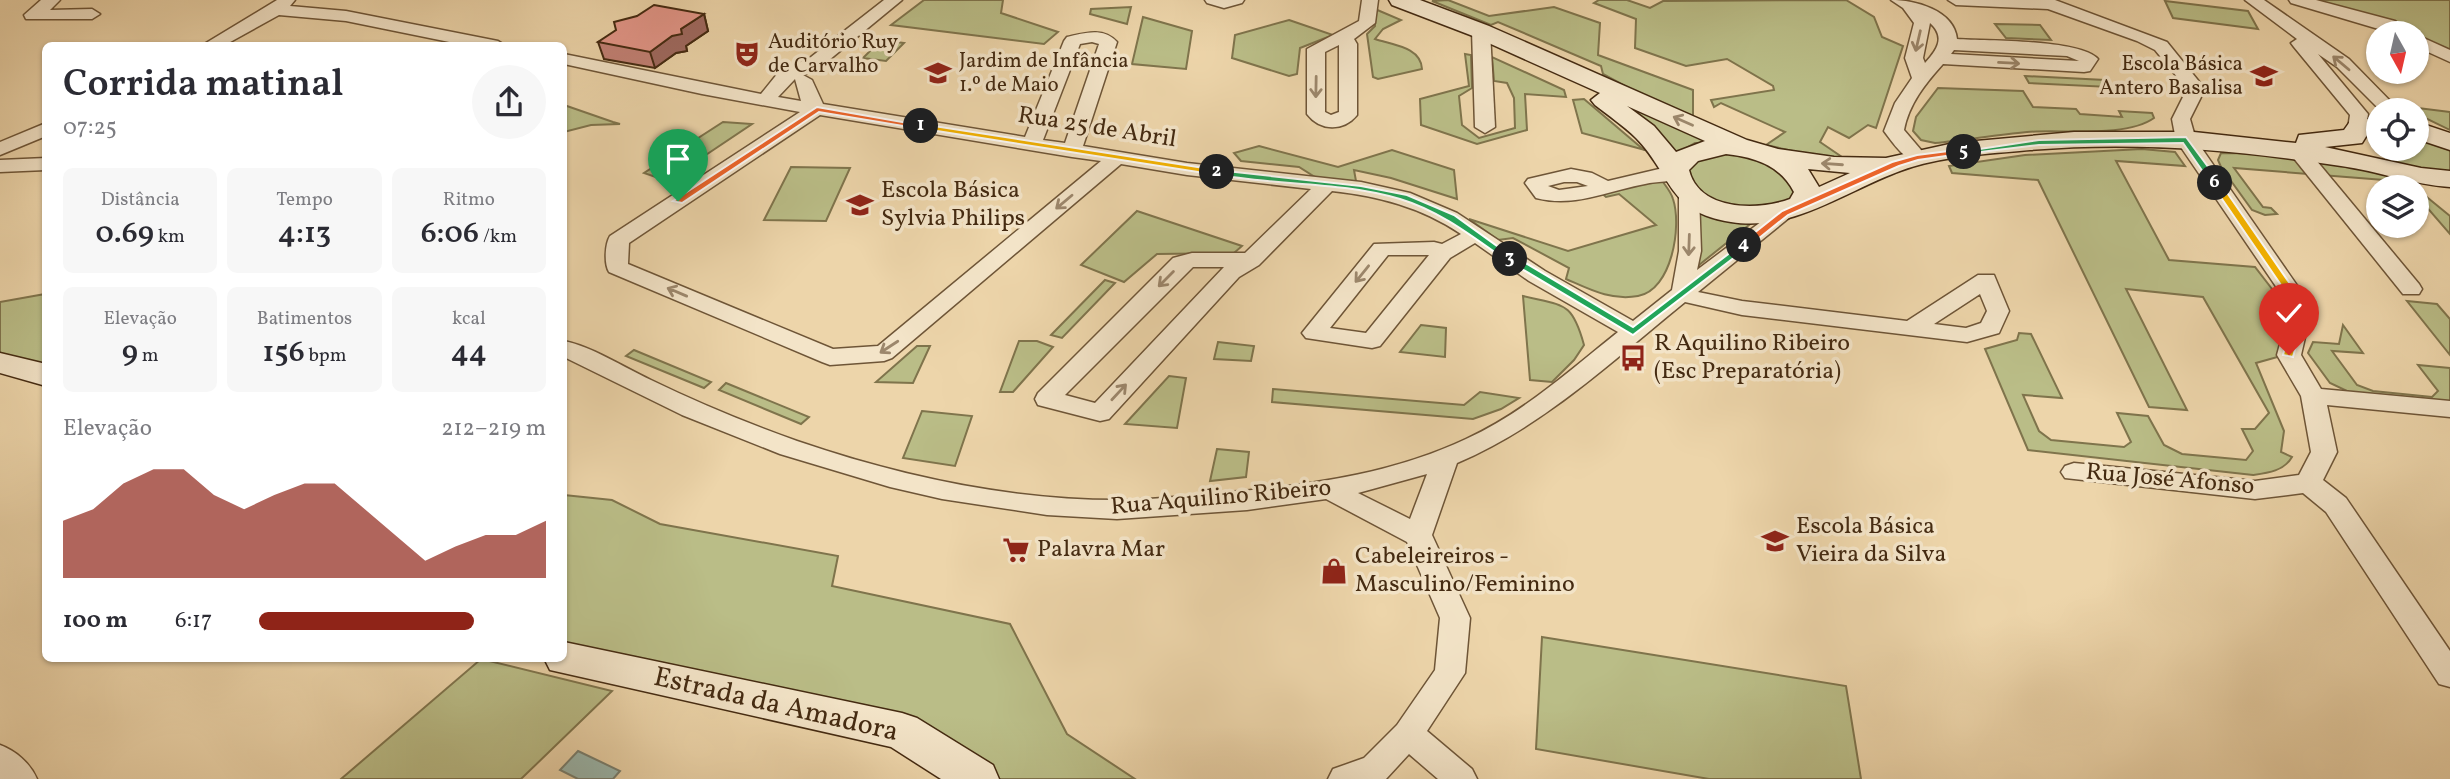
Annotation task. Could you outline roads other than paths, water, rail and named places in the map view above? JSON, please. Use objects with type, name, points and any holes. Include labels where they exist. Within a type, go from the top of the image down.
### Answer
[{"type":"street","points":[[52,0],[32,15],[92,13]]},
{"type":"street","points":[[766,100],[894,0]]},
{"type":"street","points":[[1213,0],[1224,3],[1236,0]]},
{"type":"street","points":[[1344,37],[1367,23],[1370,0]]},
{"type":"street","points":[[1400,0],[1481,31],[1790,166],[1804,179],[1808,192],[1793,208]]},
{"type":"street","points":[[1956,0],[2044,2],[2143,37],[2161,47],[2196,89],[2181,119],[2186,140],[2301,307],[2289,355],[2313,396],[2324,452],[2308,484],[2336,505],[2450,675]]},
{"type":"street","points":[[2253,0],[2343,63],[2378,98]]},
{"type":"street","points":[[2297,0],[2374,21]]},
{"type":"street","points":[[1905,3],[1934,18],[1947,33],[1944,51],[1921,78],[1896,118],[1894,131],[1906,161]]},
{"type":"street","points":[[1905,3],[1922,23],[1914,58],[1921,78]]},
{"type":"street","points":[[216,42],[282,5],[478,42]]},
{"type":"street","points":[[2274,14],[2359,114],[2363,130],[2357,146],[2369,157],[2402,171],[2450,206]]},
{"type":"street","points":[[1481,31],[1485,127]]},
{"type":"street","points":[[1032,144],[1073,41],[1093,36],[1108,42],[1072,151]]},
{"type":"street","points":[[2429,46],[2450,57]]},
{"type":"street","points":[[1944,51],[2070,51],[2089,59],[2084,67],[1944,51]]},
{"type":"street","name":"Rua 25 de Abril","points":[[567,60],[715,91],[1072,151],[1403,197],[1450,217],[1537,276],[1633,331]]},
{"type":"street","points":[[1567,70],[1645,132],[1680,179],[1709,206],[1735,214],[1762,216],[1793,208],[1906,161]]},
{"type":"street","points":[[715,91],[794,78]]},
{"type":"street","points":[[794,78],[817,109],[618,241],[617,267],[830,357],[884,353],[1117,158]]},
{"type":"street","points":[[1047,108],[1069,114],[1086,109]]},
{"type":"street","points":[[2231,143],[2321,141],[2363,130]]},
{"type":"street","points":[[0,149],[42,131]]},
{"type":"street","points":[[1911,328],[1742,309],[1682,295],[1690,251],[1680,179],[1683,157],[1699,150],[1721,147],[1834,165],[1906,161],[2039,142],[2186,140],[2299,152],[2450,179]]},
{"type":"street","points":[[2299,152],[2411,289]]},
{"type":"street","points":[[0,166],[42,163]]},
{"type":"street","points":[[1605,187],[1657,173],[1680,179]]},
{"type":"street","points":[[1251,260],[1192,260],[1181,263],[1047,399],[1100,413],[1231,272],[1251,260],[1326,185]]},
{"type":"street","name":"Rua Aquilino Ribeiro","points":[[567,349],[691,409],[778,443],[852,467],[933,488],[1019,502],[1100,509],[1153,508],[1266,499],[1330,490],[1446,459],[1503,431],[1561,391],[1633,331],[1793,208]]},
{"type":"street","points":[[1442,253],[1434,248],[1382,249],[1314,333],[1371,341],[1442,253],[1474,235]]},
{"type":"street","points":[[0,363],[42,374]]},
{"type":"street","points":[[2313,396],[2450,409]]},
{"type":"street","points":[[1418,535],[1446,459]]},
{"type":"street","name":"Rua José Afonso","points":[[2074,472],[2255,490],[2308,484]]},
{"type":"street","points":[[1330,490],[1418,535],[1455,618],[1450,673],[1408,734],[1375,769],[1344,779]]},
{"type":"street","name":"Estrada da Amadora","points":[[567,659],[902,731],[977,779]]},
{"type":"street","points":[[1408,734],[1461,779]]},
{"type":"street","points":[[0,759],[21,779]]},
{"type":"water","points":[[578,751],[620,771],[613,779],[578,779],[560,770]]},
{"type":"place","name":"Auditório Ruy de Carvalho","points":[[747,54]]},
{"type":"place","name":"Jardim de Infância 1.º de Maio","points":[[938,73]]},
{"type":"place","name":"Escola Básica Antero Basalisa","points":[[2264,76]]},
{"type":"place","name":"Escola Básica Sylvia Philips","points":[[860,205]]},
{"type":"place","name":"R Aquilino Ribeiro (Esc Preparatória)","points":[[1633,358]]},
{"type":"place","name":"Escola Básica Vieira da Silva","points":[[1775,541]]},
{"type":"place","name":"Palavra Mar","points":[[1016,550]]},
{"type":"place","name":"Cabeleireiros - Masculino/Feminino","points":[[1334,571]]}]
